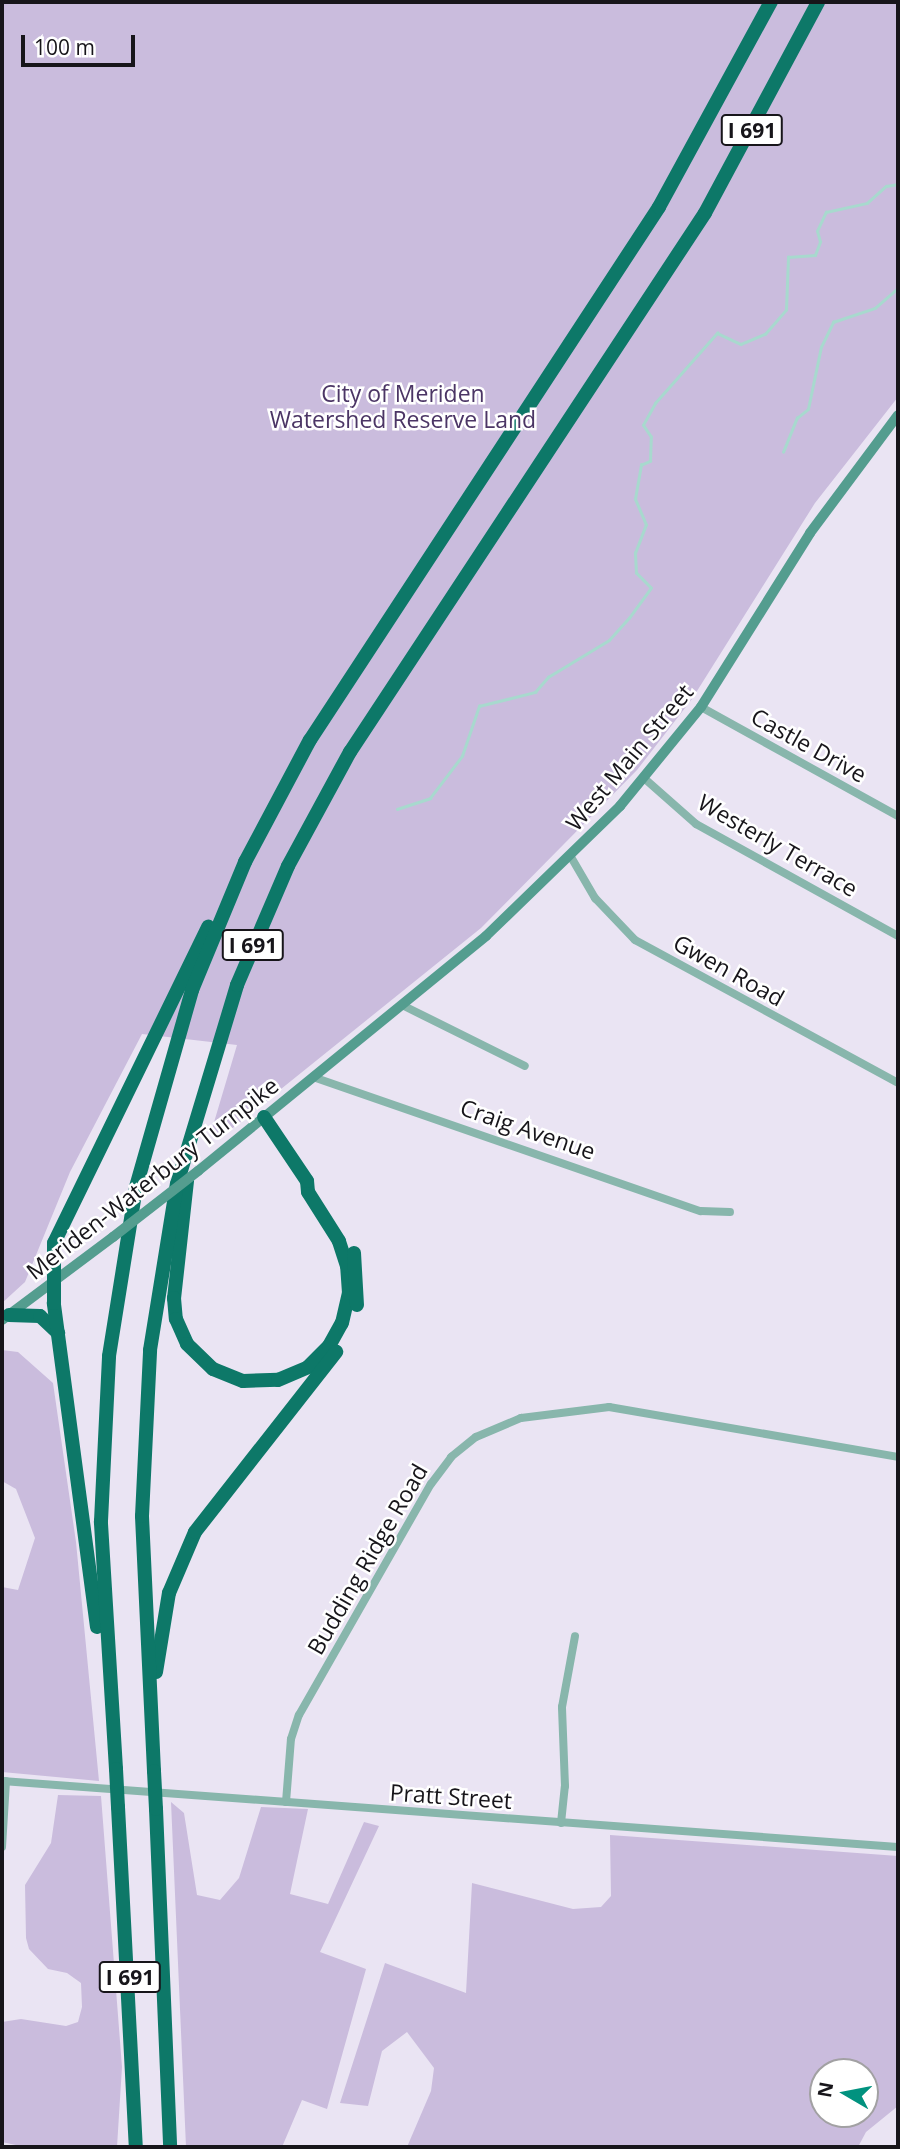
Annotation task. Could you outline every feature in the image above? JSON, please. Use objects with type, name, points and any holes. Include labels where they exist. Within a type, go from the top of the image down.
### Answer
[{"type":"highway","name":"I 691","points":[[136,2147],[101,1493],[106,1379],[118,1283],[136,1187],[166,1070],[196,981],[245,862],[335,699],[668,192],[771,2]]},
{"type":"highway","name":"I 691","points":[[170,2147],[142,1524],[146,1398],[161,1268],[195,1114],[250,953],[336,776],[699,222],[818,2]]},
{"type":"highway","points":[[113,1726],[104,1700],[58,1333],[53,1282],[54,1243],[60,1223],[223,894],[245,862]]},
{"type":"highway","points":[[195,1114],[174,1308],[190,1348],[230,1378],[269,1382],[302,1371],[324,1354],[342,1323],[349,1293],[346,1262],[307,1181],[264,1117]]},
{"type":"highway","points":[[152,1743],[159,1638],[185,1551],[212,1504],[340,1346],[355,1312],[359,1281],[353,1250],[316,1187],[307,1181]]},
{"type":"highway","points":[[5,1317],[40,1316],[58,1333]]},
{"type":"main road","name":"West Main Street","points":[[326,1067],[402,1005],[571,857],[645,779],[701,707],[810,533],[898,415]]},
{"type":"main road","name":"Meriden-Waterbury Turnpike","points":[[5,1317],[198,1171],[326,1067]]},
{"type":"street","name":"Castle Drive","points":[[701,707],[898,816]]},
{"type":"street","name":"Westerly Terrace","points":[[645,779],[696,824],[898,936]]},
{"type":"street","name":"Gwen Road","points":[[571,857],[595,898],[635,940],[898,1083]]},
{"type":"street","points":[[402,1005],[429,1023],[525,1066]]},
{"type":"street","name":"Craig Avenue","points":[[313,1077],[701,1211],[730,1212]]},
{"type":"street","name":"Budding Ridge Road","points":[[286,1802],[291,1739],[299,1714],[435,1477],[463,1445],[484,1433],[521,1418],[609,1407],[898,1457]]},
{"type":"street","points":[[561,1824],[565,1786],[562,1707],[575,1636]]},
{"type":"street","points":[[2,1847],[4,1781]]},
{"type":"street","name":"Pratt Street","points":[[4,1781],[898,1847]]},
{"type":"green space","name":"City of Meriden Watershed Reserve Land","points":[[2,2],[898,2],[898,397],[815,503],[692,699],[637,770],[481,928],[219,1139],[212,1137],[212,1129],[237,1045],[142,1034],[70,1172],[25,1282],[2,1303]]},
{"type":"green space","points":[[2,1350],[18,1352],[53,1383],[76,1542],[99,1781],[2,1772],[2,1587],[18,1590],[35,1538],[16,1489],[2,1481]]},
{"type":"green space","points":[[58,1795],[101,1796],[122,2067],[117,2147],[25,2147],[2,2142],[2,2022],[21,2019],[66,2026],[78,2022],[82,2007],[81,1983],[67,1973],[48,1969],[29,1949],[26,1938],[25,1885],[51,1843]]},
{"type":"green space","points":[[171,1802],[184,1813],[197,1895],[220,1900],[239,1878],[261,1807],[308,1809],[290,1894],[328,1904],[364,1822],[379,1826],[320,1952],[366,1969],[327,2109],[302,2100],[282,2147],[186,2147]]},
{"type":"green space","points":[[610,1835],[898,1856],[898,2106],[879,2121],[879,2058],[809,2058],[809,2128],[871,2128],[858,2147],[407,2147],[431,2091],[434,2068],[407,2032],[382,2051],[368,2106],[340,2103],[385,1963],[466,1993],[472,1883],[573,1909],[601,1907],[611,1896]]},
{"type":"waterway","points":[[397,809],[430,798],[462,756],[479,706],[535,692],[548,677],[609,640],[629,618],[651,588],[636,573],[635,553],[646,525],[635,499],[641,465],[650,461],[651,437],[643,425],[655,403],[717,333],[741,344],[765,334],[786,310],[788,257],[815,255],[820,242],[817,231],[826,212],[867,203],[886,186],[898,184]]},
{"type":"waterway","points":[[783,452],[797,418],[808,409],[821,347],[833,322],[875,308],[898,288]]}]
